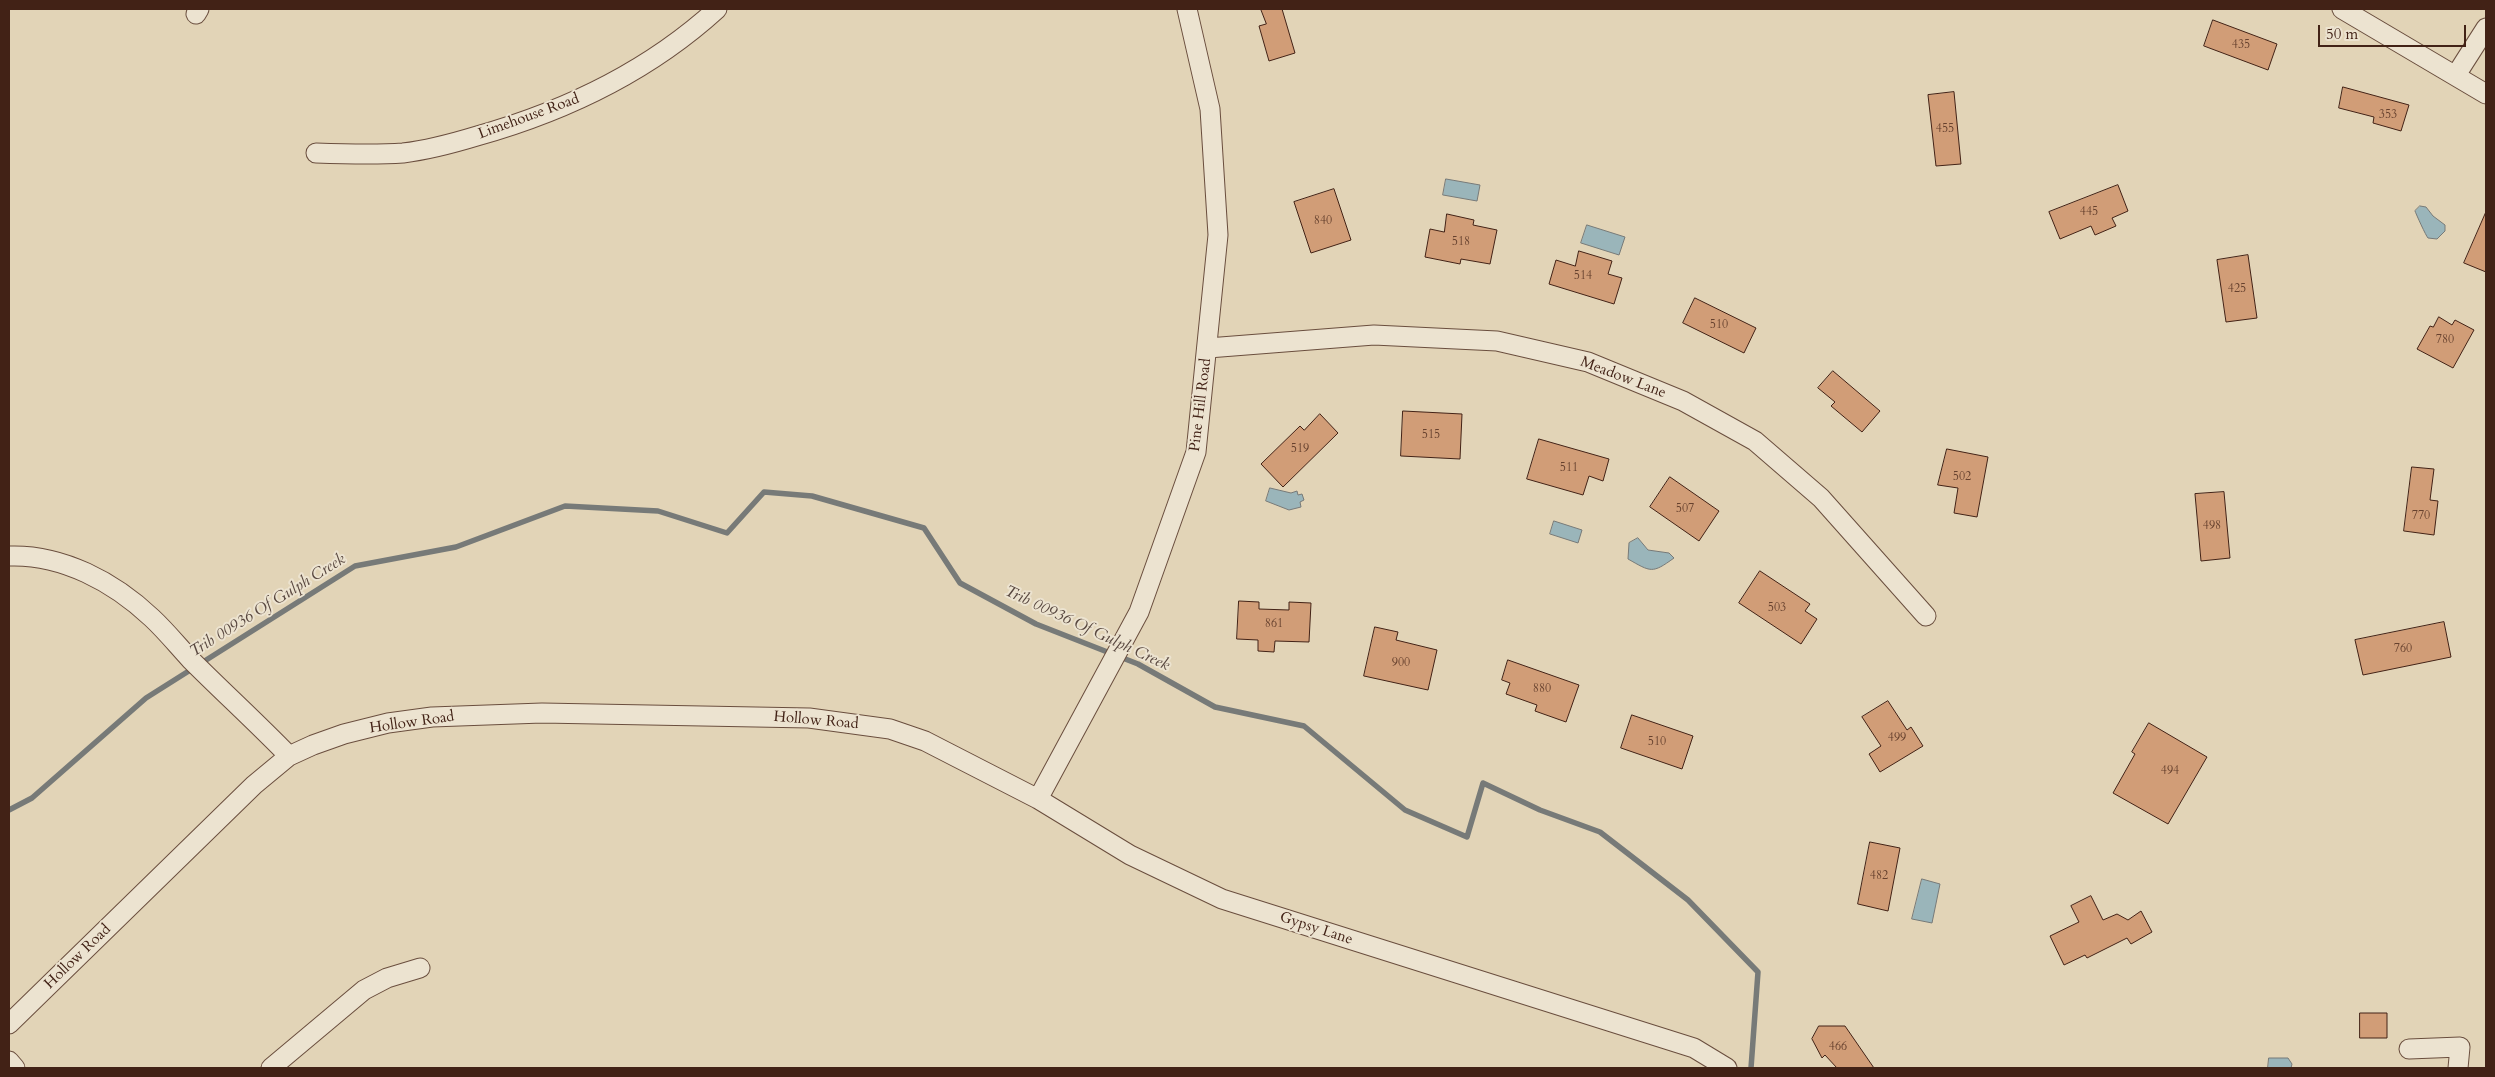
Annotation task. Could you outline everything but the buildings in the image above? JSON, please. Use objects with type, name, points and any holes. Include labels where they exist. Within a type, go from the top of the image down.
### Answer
[{"type":"street","name":"Limehouse Road","points":[[316,153],[375,154],[405,152],[455,142],[509,127],[566,107],[614,82],[662,53],[717,9]]},
{"type":"street","name":"Pine Hill Road","points":[[1038,799],[1097,694],[1139,612],[1196,452],[1218,235],[1210,109],[1188,9]]},
{"type":"street","points":[[2342,9],[2486,94]]},
{"type":"street","points":[[2456,75],[2486,28]]},
{"type":"street","name":"Meadow Lane","points":[[1208,348],[1374,335],[1497,341],[1588,362],[1683,401],[1755,441],[1821,498],[1926,616]]},
{"type":"street","points":[[9,556],[50,560],[70,566],[92,575],[123,594],[152,618],[289,756]]},
{"type":"street","name":"Hollow Road","points":[[9,1024],[254,785],[289,756],[344,734],[388,723],[432,717],[542,713],[809,718],[890,729],[924,741]]},
{"type":"street","name":"Gypsy Lane","points":[[924,741],[1038,799],[1130,855],[1222,899],[1694,1048],[1727,1068]]},
{"type":"street","points":[[271,1068],[364,990],[387,978],[420,968]]},
{"type":"street","points":[[2409,1049],[2460,1047],[2458,1068]]},
{"type":"street","points":[[9,1061],[15,1068]]},
{"type":"water","points":[[1446,179],[1480,185],[1477,201],[1443,195]]},
{"type":"water","points":[[2420,206],[2426,207],[2433,216],[2445,225],[2445,231],[2437,239],[2428,238],[2425,233],[2415,211]]},
{"type":"water","points":[[1587,225],[1625,237],[1619,255],[1581,243]]},
{"type":"water","points":[[1270,488],[1291,493],[1297,491],[1298,495],[1302,494],[1304,500],[1300,502],[1301,507],[1289,510],[1266,501]]},
{"type":"water","points":[[1554,521],[1582,530],[1578,543],[1550,534]]},
{"type":"water","points":[[1638,538],[1648,550],[1669,553],[1674,558],[1656,569],[1647,569],[1628,559],[1629,543]]},
{"type":"water","points":[[1922,879],[1940,884],[1932,923],[1912,919]]},
{"type":"water","points":[[2269,1058],[2288,1058],[2292,1064],[2291,1068],[2268,1068]]},
{"type":"waterway","name":"Trib 00936 Of Gulph Creek","points":[[9,810],[32,798],[146,698],[355,566],[456,547],[565,506],[658,511],[727,533],[764,492],[812,496],[924,528],[960,583],[1036,624],[1138,664],[1215,707],[1304,726],[1405,810],[1467,837],[1483,783],[1540,810],[1600,832],[1688,900],[1758,972],[1751,1068]]}]
